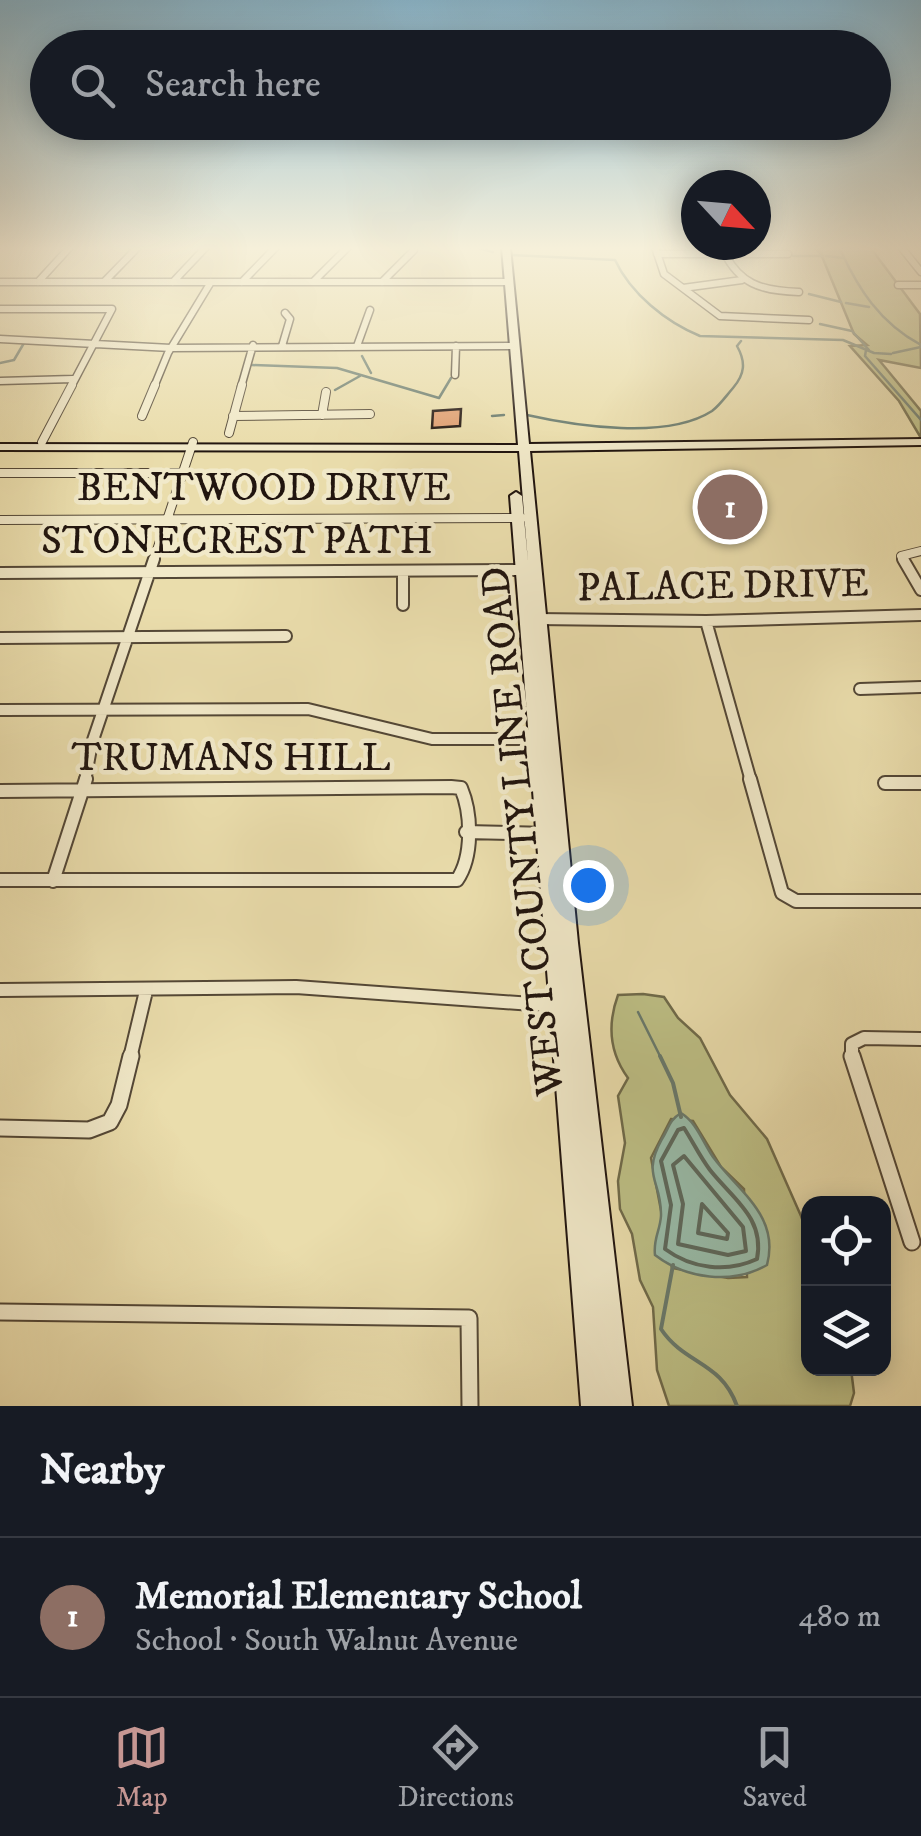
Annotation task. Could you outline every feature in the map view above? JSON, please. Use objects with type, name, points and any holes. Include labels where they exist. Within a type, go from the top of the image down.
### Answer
[{"type":"main road","name":"WEST COUNTY LINE ROAD","points":[[507,313],[568,1006],[594,1406]]},
{"type":"main road","points":[[0,445],[921,442]]},
{"type":"main road","points":[[0,445],[192,445]]},
{"type":"main road","name":"WEST COUNTY LINE ROAD","points":[[568,1006],[619,1406]]},
{"type":"street","points":[[42,442],[110,313]]},
{"type":"street","points":[[142,416],[172,348],[193,313]]},
{"type":"street","points":[[282,346],[290,319],[286,313]]},
{"type":"street","points":[[361,348],[367,313]]},
{"type":"street","points":[[717,313],[724,318],[809,320]]},
{"type":"street","points":[[0,339],[172,348],[509,346]]},
{"type":"street","points":[[229,433],[253,346]]},
{"type":"street","points":[[455,375],[456,346]]},
{"type":"street","points":[[0,381],[73,379]]},
{"type":"street","points":[[322,415],[326,392]]},
{"type":"street","points":[[233,416],[370,414]]},
{"type":"street","points":[[53,880],[192,445]]},
{"type":"street","points":[[0,473],[182,473]]},
{"type":"street","name":"BENTWOOD DRIVE","points":[[0,520],[523,518]]},
{"type":"street","points":[[921,551],[902,553],[921,590]]},
{"type":"street","name":"STONECREST PATH","points":[[0,573],[527,570]]},
{"type":"street","points":[[402,605],[403,571]]},
{"type":"street","name":"PALACE DRIVE","points":[[532,619],[706,621],[921,615]]},
{"type":"street","points":[[706,621],[779,888],[796,901],[921,901]]},
{"type":"street","points":[[0,638],[286,636]]},
{"type":"street","points":[[860,689],[921,687]]},
{"type":"street","points":[[0,710],[308,709],[432,739],[543,738]]},
{"type":"street","points":[[885,783],[921,783]]},
{"type":"street","name":"TRUMANS HILL","points":[[0,790],[82,794],[461,788],[467,799],[466,832]]},
{"type":"street","points":[[0,880],[462,878],[466,832],[552,834]]},
{"type":"street","points":[[0,990],[296,987],[568,1006]]},
{"type":"street","points":[[0,1128],[89,1130],[110,1122],[119,1105],[146,991]]},
{"type":"street","points":[[912,1242],[850,1051],[852,1044],[864,1038],[921,1038]]},
{"type":"street","points":[[0,1312],[469,1318],[470,1406]]},
{"type":"green space","points":[[845,313],[920,314],[921,368],[879,360],[921,411],[921,438],[899,401],[850,346],[867,345],[854,334]]},
{"type":"green space","points":[[618,995],[664,997],[678,1018],[700,1038],[730,1095],[767,1139],[801,1216],[801,1376],[852,1376],[854,1393],[850,1406],[669,1406],[657,1370],[653,1307],[640,1280],[632,1234],[620,1209],[618,1181],[625,1143],[618,1096],[628,1078],[617,1058],[612,1017]],"holes":[[[671,1119],[693,1121],[721,1167],[744,1189],[747,1277],[728,1278],[672,1268],[651,1158]]]},
{"type":"water","points":[[681,1113],[755,1206],[768,1232],[767,1265],[739,1275],[710,1276],[681,1270],[655,1255],[661,1216],[653,1162],[670,1124]]},
{"type":"building","points":[[461,409],[460,426],[432,428],[433,411]]},
{"type":"waterway","points":[[660,313],[700,336],[843,340],[874,353],[891,354]]},
{"type":"waterway","points":[[880,313],[921,345]]},
{"type":"waterway","points":[[820,324],[852,331],[869,350]]},
{"type":"waterway","points":[[527,415],[621,428],[693,420],[715,409],[737,383],[743,368],[737,346],[741,341]]},
{"type":"waterway","points":[[0,363],[14,360],[24,343]]},
{"type":"waterway","points":[[893,353],[921,347]]},
{"type":"waterway","points":[[866,350],[865,356],[921,420]]},
{"type":"waterway","points":[[362,356],[371,373]]},
{"type":"waterway","points":[[252,365],[337,368],[439,398],[451,378]]},
{"type":"waterway","points":[[335,390],[360,376]]},
{"type":"waterway","points":[[492,416],[504,415]]},
{"type":"waterway","points":[[638,1012],[660,1056]]},
{"type":"waterway","points":[[660,1056],[673,1083],[681,1117]]},
{"type":"waterway","points":[[673,1265],[661,1329],[670,1341],[722,1380],[737,1406]]},
{"type":"place","name":"Memorial Elementary School","points":[[730,507]]}]
